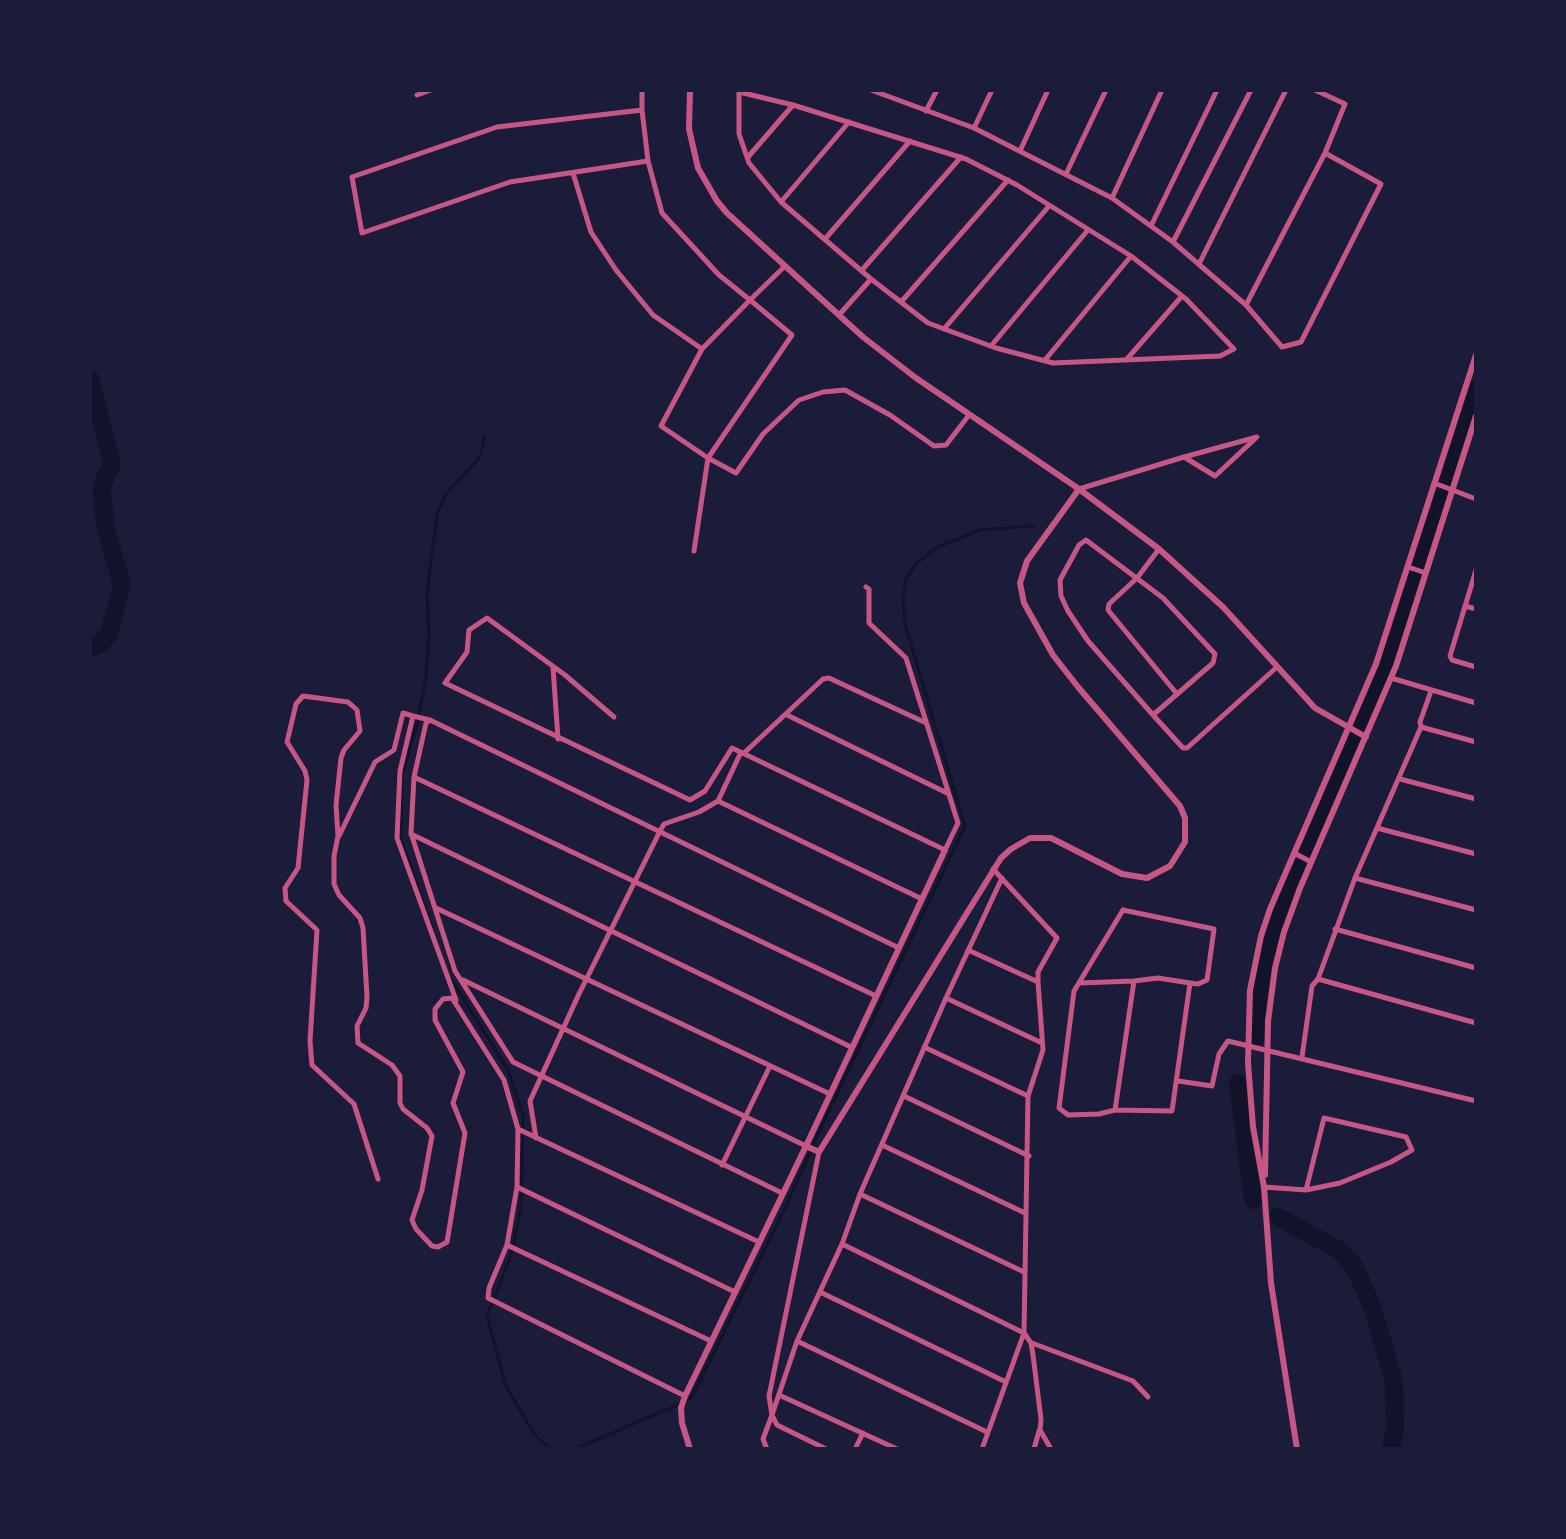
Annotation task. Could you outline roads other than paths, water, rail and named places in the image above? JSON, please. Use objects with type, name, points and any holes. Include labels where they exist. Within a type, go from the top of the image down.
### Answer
[{"type":"street","points":[[417,95],[431,90]]},
{"type":"street","points":[[642,90],[648,161],[662,213],[719,275],[792,335],[708,458],[694,551]]},
{"type":"street","points":[[690,90],[688,111],[692,147],[705,182],[727,213],[839,315],[916,378],[1079,489],[1159,549],[1223,607],[1315,708],[1364,736]]},
{"type":"street","points":[[871,90],[974,128],[1112,198],[1173,242],[1246,305],[1282,347],[1301,342],[1381,184],[1325,153]]},
{"type":"street","points":[[926,111],[937,90]]},
{"type":"street","points":[[974,128],[992,90]]},
{"type":"street","points":[[1020,151],[1048,90]]},
{"type":"street","points":[[1066,174],[1106,90]]},
{"type":"street","points":[[1112,198],[1162,90]]},
{"type":"street","points":[[1151,226],[1217,90]]},
{"type":"street","points":[[1173,242],[1251,90]]},
{"type":"street","points":[[1199,264],[1286,90]]},
{"type":"street","points":[[1246,305],[1325,153],[1345,104],[1315,90]]},
{"type":"street","points":[[739,92],[793,105],[961,157],[1008,180],[1131,256],[1182,296],[1234,349],[1220,356],[1053,363],[991,346],[928,323],[781,202],[747,158],[739,134],[739,92]]},
{"type":"street","points":[[747,158],[793,105]]},
{"type":"street","points":[[642,110],[497,127],[352,177],[362,233],[510,182],[648,161]]},
{"type":"street","points":[[781,202],[849,122]]},
{"type":"street","points":[[825,239],[910,141]]},
{"type":"street","points":[[862,270],[961,157]]},
{"type":"street","points":[[573,173],[591,232],[616,270],[653,315],[702,349]]},
{"type":"street","points":[[901,302],[1008,180]]},
{"type":"street","points":[[944,329],[1049,206]]},
{"type":"street","points":[[991,346],[1088,230]]},
{"type":"street","points":[[1044,360],[1131,256]]},
{"type":"street","points":[[785,266],[702,349],[661,426],[736,473],[763,434],[799,400],[823,392],[845,390],[863,398],[934,446],[946,445],[969,415]]},
{"type":"street","points":[[839,315],[871,279]]},
{"type":"street","points":[[1127,360],[1182,296]]},
{"type":"street","points":[[1264,1187],[1253,1127],[1248,1045],[1250,990],[1261,936],[1293,853],[1376,664],[1411,568],[1434,483],[1476,355]]},
{"type":"street","points":[[1297,1449],[1271,1283],[1264,1187],[1268,1021],[1275,968],[1284,932],[1311,862],[1391,678],[1476,416]]},
{"type":"street","points":[[826,1449],[777,1425],[769,1396],[819,1152],[993,869],[1011,849],[1030,838],[1040,837],[1061,843],[1122,874],[1147,878],[1170,866],[1185,842],[1187,831],[1180,806],[1053,655],[1024,603],[1020,583],[1027,561],[1079,489],[1184,457],[1257,437],[1215,476],[1184,457]]},
{"type":"street","points":[[1434,483],[1476,499]]},
{"type":"street","points":[[1153,715],[1213,663],[1215,654],[1163,598],[1086,540],[1079,545],[1062,572],[1060,588],[1068,611],[1088,641],[1153,715],[1183,748],[1187,748],[1277,667]]},
{"type":"street","points":[[1159,549],[1137,578],[1109,604],[1108,610],[1177,694]]},
{"type":"street","points":[[1411,568],[1424,572]]},
{"type":"street","points":[[1476,570],[1450,656],[1452,660],[1476,667]]},
{"type":"street","points":[[690,1449],[682,1423],[681,1408],[685,1396],[958,823],[906,658],[869,623],[869,589],[866,587]]},
{"type":"street","points":[[1465,606],[1476,609]]},
{"type":"street","points":[[614,717],[553,666],[487,618],[469,630],[467,652],[445,683],[690,800],[705,791],[732,748],[945,850]]},
{"type":"street","points":[[553,666],[558,739]]},
{"type":"street","points":[[536,1138],[530,1101],[664,824],[699,812],[718,801],[743,752],[823,679],[829,678],[925,722]]},
{"type":"street","points":[[1391,678],[1476,703]]},
{"type":"street","points":[[1302,1057],[1312,986],[1318,979],[1355,878],[1421,727],[1431,691]]},
{"type":"street","points":[[378,1179],[354,1104],[312,1065],[310,1054],[317,930],[286,901],[285,888],[298,868],[307,780],[305,771],[287,742],[296,704],[303,696],[348,702],[357,710],[360,731],[341,758],[336,805],[338,836],[334,856],[334,884],[339,895],[360,918],[363,928],[367,997],[356,1037],[358,1043],[392,1065],[400,1076],[400,1103],[403,1109],[427,1128],[432,1136],[422,1190],[412,1220],[423,1238],[438,1247],[447,1242],[465,1133],[453,1103],[463,1072],[435,1020],[435,1009],[443,999],[456,1001]]},
{"type":"street","points":[[338,836],[375,762],[394,750],[403,713],[430,720],[899,948]]},
{"type":"street","points":[[787,715],[947,793]]},
{"type":"street","points":[[413,716],[400,771],[397,838],[456,1001],[504,1080],[518,1129],[517,1187],[507,1245],[489,1288],[488,1298],[685,1396]]},
{"type":"street","points":[[430,720],[426,723],[414,777],[411,833],[455,971],[513,1062],[782,1193]]},
{"type":"street","points":[[1421,727],[1476,742]]},
{"type":"street","points":[[414,777],[876,996]]},
{"type":"street","points":[[1400,779],[1476,799]]},
{"type":"street","points":[[718,801],[922,899]]},
{"type":"street","points":[[1377,828],[1476,854]]},
{"type":"street","points":[[411,833],[851,1047]]},
{"type":"street","points":[[1293,853],[1311,862]]},
{"type":"street","points":[[982,1449],[1024,1333],[1028,1096],[1043,1050],[1038,972],[1057,938],[993,869]]},
{"type":"street","points":[[767,1449],[763,1439],[797,1341],[842,1244],[860,1194],[924,1047],[1002,878]]},
{"type":"street","points":[[1355,878],[1476,910]]},
{"type":"street","points":[[435,907],[769,1068],[830,1094]]},
{"type":"street","points":[[1079,983],[1158,978],[1198,984],[1207,980],[1214,929],[1123,910],[1074,991],[1059,1108],[1068,1115],[1079,1116],[1115,1110],[1172,1111],[1190,983]]},
{"type":"street","points":[[1335,929],[1476,968]]},
{"type":"street","points":[[968,950],[1038,982]]},
{"type":"street","points":[[1318,979],[1476,1023]]},
{"type":"street","points":[[462,980],[819,1152]]},
{"type":"street","points":[[1115,1110],[1134,981]]},
{"type":"street","points":[[946,998],[1042,1043]]},
{"type":"street","points":[[1178,1081],[1212,1086],[1219,1054],[1228,1041],[1476,1101]]},
{"type":"street","points":[[924,1047],[1028,1096]]},
{"type":"street","points":[[722,1165],[769,1068]]},
{"type":"street","points":[[904,1096],[1029,1156]]},
{"type":"street","points":[[1264,1187],[1306,1190],[1340,1183],[1412,1150],[1406,1137],[1324,1118],[1306,1190]]},
{"type":"street","points":[[518,1129],[759,1242]]},
{"type":"street","points":[[882,1145],[1025,1213]]},
{"type":"street","points":[[517,1187],[735,1292]]},
{"type":"street","points":[[860,1194],[1024,1272]]},
{"type":"street","points":[[842,1244],[1024,1333],[1031,1343],[1041,1419],[1034,1449]]},
{"type":"street","points":[[507,1245],[711,1341]]},
{"type":"street","points":[[820,1292],[1006,1382]]},
{"type":"street","points":[[797,1341],[987,1432]]},
{"type":"street","points":[[1031,1343],[1133,1381],[1148,1397]]},
{"type":"street","points":[[779,1395],[897,1449]]},
{"type":"street","points":[[1040,1430],[1051,1449]]},
{"type":"street","points":[[855,1449],[863,1433]]},
{"type":"waterway","points":[[90,379],[112,463],[102,493],[106,530],[122,584],[109,634],[90,649]]},
{"type":"waterway","points":[[1256,1037],[1264,968],[1281,908],[1386,667],[1476,388]]},
{"type":"waterway","points":[[433,930],[401,840],[402,775],[417,724],[426,677],[429,633],[427,593],[437,514],[446,494],[480,457],[485,436]]},
{"type":"waterway","points":[[575,1449],[689,1400],[694,1393],[788,1202],[965,826],[905,624],[903,597],[906,579],[916,564],[936,548],[979,530],[1033,526]]},
{"type":"waterway","points":[[451,979],[508,1070],[523,1115],[521,1209],[511,1255],[487,1316],[505,1384],[534,1434],[550,1449]]},
{"type":"waterway","points":[[1238,1083],[1253,1200]]},
{"type":"waterway","points":[[1278,1217],[1339,1250],[1354,1266],[1373,1309],[1394,1382],[1395,1430],[1391,1449]]}]
